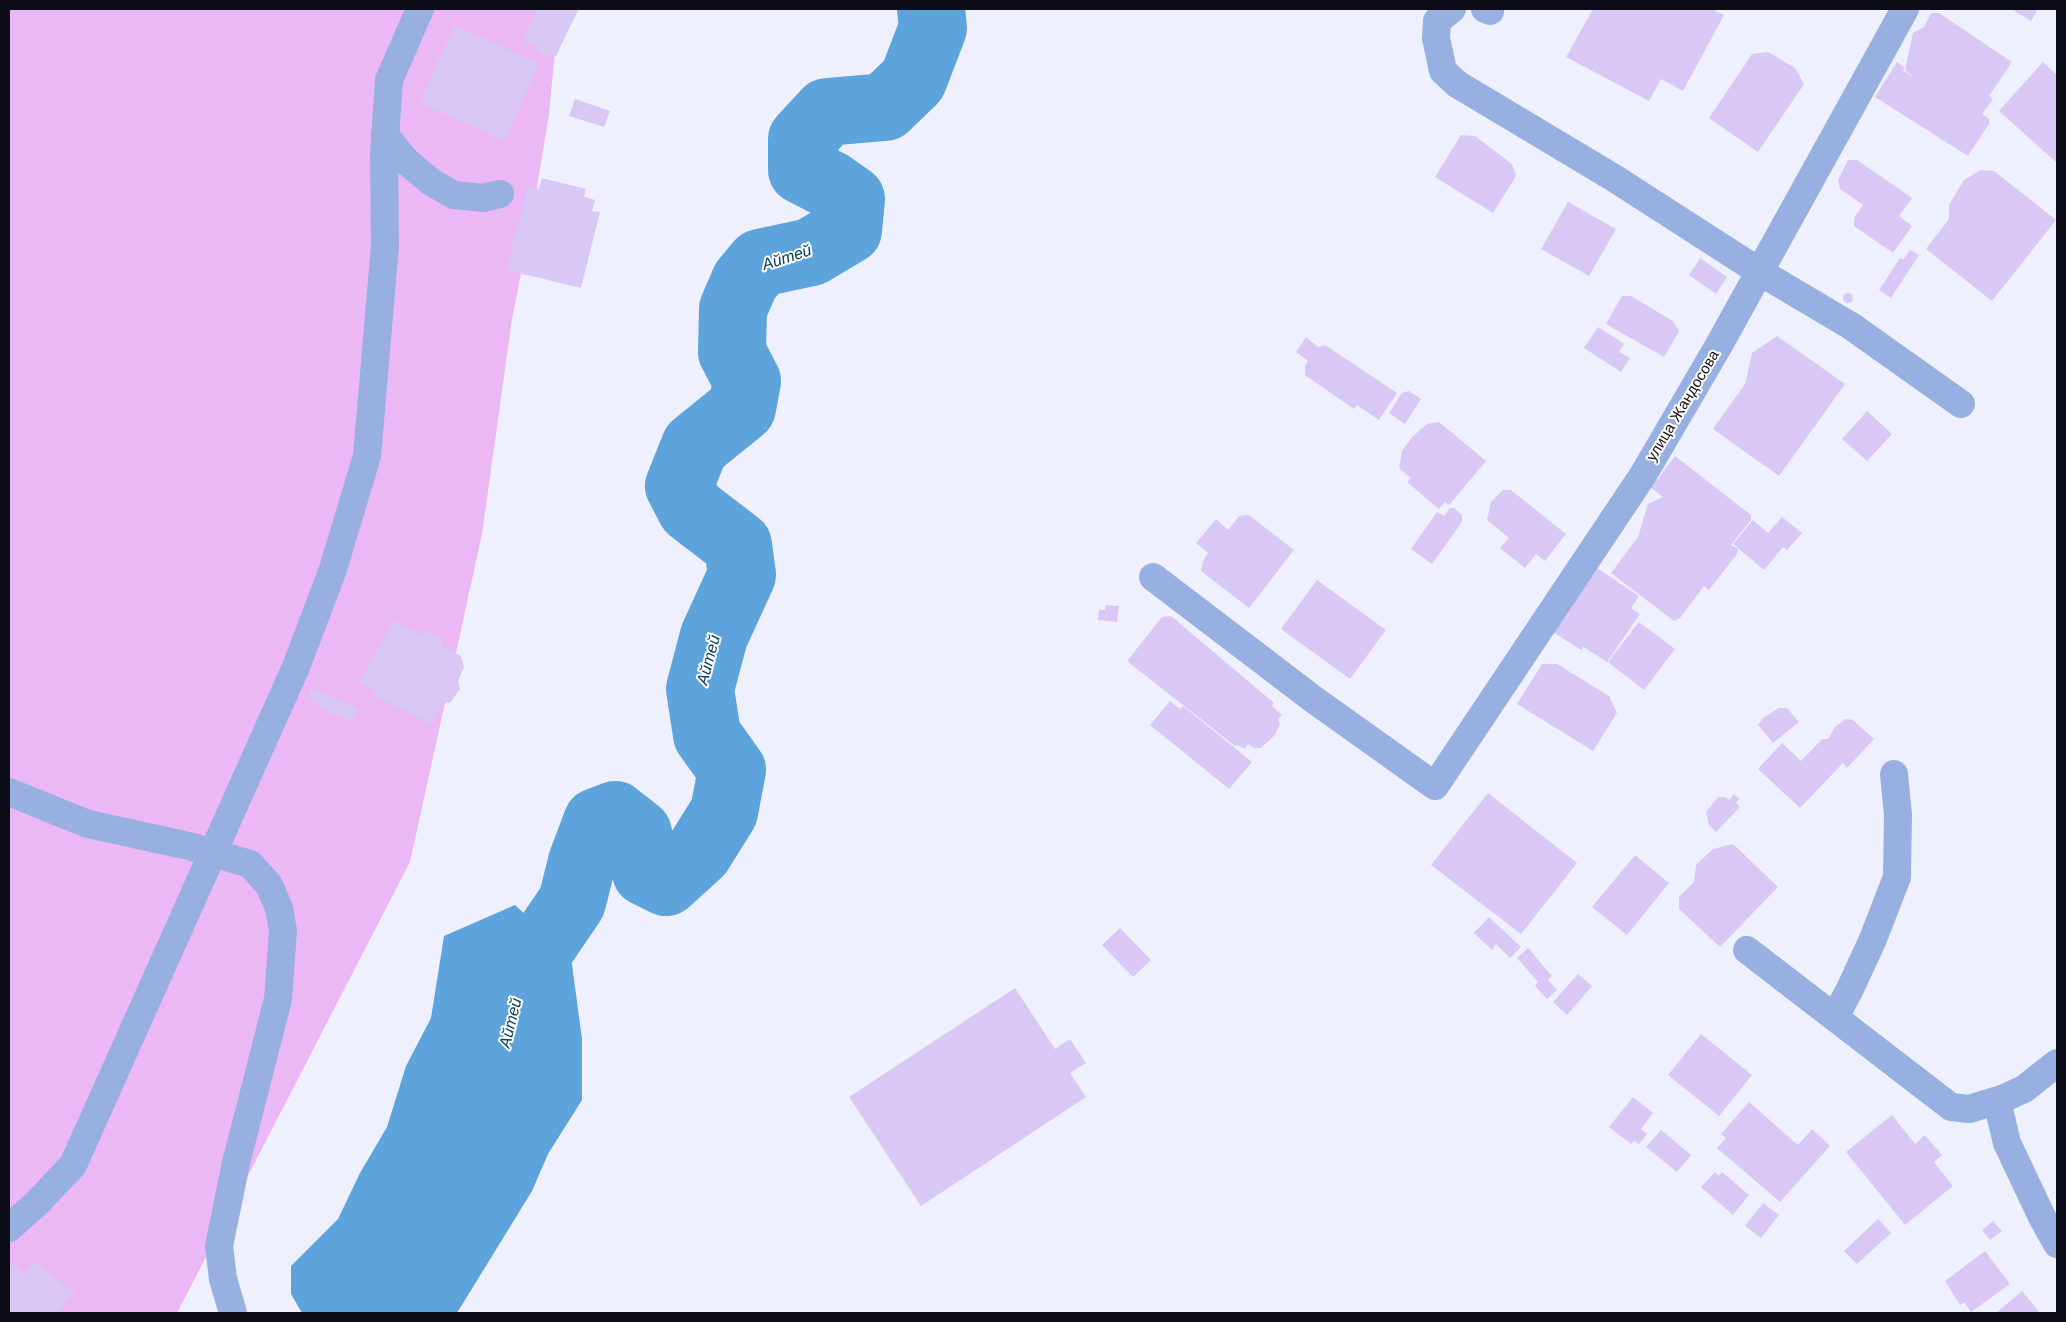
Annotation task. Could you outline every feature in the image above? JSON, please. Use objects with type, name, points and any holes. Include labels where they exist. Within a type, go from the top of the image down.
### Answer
[{"type":"street","points":[[9,1228],[37,1203],[73,1165],[296,667],[333,569],[367,456],[385,245],[385,135],[389,80],[420,9]]},
{"type":"street","points":[[1452,9],[1437,21],[1436,38],[1443,70],[1457,84],[1614,178],[1760,272],[1851,326],[1961,404]]},
{"type":"street","name":"улица Жандосова","points":[[1153,577],[1320,704],[1435,786],[1642,475],[1720,344],[1905,9]]},
{"type":"street","points":[[385,135],[405,160],[431,182],[454,195],[483,198],[500,194]]},
{"type":"street","points":[[1835,1017],[1850,989],[1897,877],[1898,815],[1894,774]]},
{"type":"street","points":[[9,792],[88,824],[212,852],[250,864],[269,885],[279,908],[283,930],[278,999],[236,1163],[219,1246],[223,1279],[233,1313]]},
{"type":"street","points":[[1747,950],[1952,1107],[1969,1109],[2024,1089],[2057,1063]]},
{"type":"street","points":[[1997,1100],[2007,1143],[2057,1244]]},
{"type":"shaded area","points":[[9,9],[559,9],[549,114],[530,229],[512,319],[482,534],[410,862],[177,1313],[9,1313]]},
{"type":"water","points":[[515,905],[571,957],[582,1039],[582,1100],[548,1154],[532,1191],[457,1313],[302,1313],[291,1294],[291,1266],[338,1219],[360,1173],[387,1127],[406,1066],[431,1018],[444,936]]},
{"type":"building","points":[[537,9],[578,10],[556,56],[550,53],[548,58],[536,52],[538,47],[523,40]]},
{"type":"building","points":[[1593,9],[1712,9],[1724,15],[1683,91],[1661,79],[1649,101],[1566,57]]},
{"type":"building","points":[[2011,9],[2038,9],[2031,21]]},
{"type":"building","points":[[1931,13],[1939,13],[2012,62],[1989,96],[1993,99],[1982,114],[1989,119],[1989,124],[1968,156],[1875,97],[1897,62],[1904,67],[1903,75],[1904,71],[1915,78],[1905,70],[1913,33],[1924,27]]},
{"type":"building","points":[[454,25],[539,63],[505,141],[420,103]]},
{"type":"building","points":[[1768,52],[1795,68],[1804,84],[1758,152],[1709,118],[1752,54]]},
{"type":"building","points":[[2043,62],[2057,75],[2057,163],[1999,111]]},
{"type":"building","points":[[575,99],[610,111],[604,127],[569,116]]},
{"type":"building","points":[[1461,135],[1475,136],[1512,164],[1516,176],[1493,213],[1435,177]]},
{"type":"building","points":[[1848,160],[1857,160],[1912,198],[1899,216],[1912,226],[1893,253],[1854,226],[1854,218],[1863,205],[1840,189],[1838,180]]},
{"type":"building","points":[[1981,170],[1994,171],[2056,220],[1992,301],[1926,249],[1949,219],[1949,205],[1964,180]]},
{"type":"building","points":[[542,178],[586,189],[584,197],[595,200],[592,211],[600,212],[581,288],[506,270],[528,186],[539,189]]},
{"type":"building","points":[[1568,202],[1616,229],[1589,276],[1541,249]]},
{"type":"building","points":[[1910,250],[1919,255],[1891,298],[1879,290],[1900,258],[1903,260]]},
{"type":"building","points":[[1700,258],[1727,277],[1716,294],[1689,275]]},
{"type":"building","points":[[1846,293],[1850,293],[1853,298],[1852,302],[1846,303],[1843,300],[1843,296]]},
{"type":"building","points":[[1622,296],[1631,296],[1673,321],[1679,331],[1664,357],[1606,324]]},
{"type":"building","points":[[1598,327],[1624,344],[1619,352],[1630,358],[1621,372],[1584,348]]},
{"type":"building","points":[[1777,336],[1845,384],[1779,476],[1713,429],[1745,384],[1752,353]]},
{"type":"building","points":[[1306,337],[1318,347],[1325,345],[1397,393],[1379,420],[1357,405],[1354,409],[1305,375],[1305,366],[1308,361],[1296,352]]},
{"type":"building","points":[[1409,391],[1421,399],[1405,424],[1389,413],[1402,393]]},
{"type":"building","points":[[1867,411],[1892,434],[1867,461],[1842,439]]},
{"type":"building","points":[[1439,422],[1486,461],[1449,505],[1445,502],[1439,509],[1407,482],[1411,478],[1399,468],[1402,451],[1413,436],[1427,424]]},
{"type":"building","points":[[1675,456],[1751,515],[1751,520],[1731,545],[1738,549],[1737,554],[1709,590],[1704,586],[1680,618],[1674,621],[1611,573],[1638,537],[1648,504],[1663,497],[1651,488]]},
{"type":"building","points":[[1503,490],[1511,490],[1566,534],[1545,561],[1536,554],[1525,568],[1500,548],[1509,538],[1487,520],[1491,502]]},
{"type":"building","points":[[1450,508],[1454,508],[1462,515],[1462,522],[1432,564],[1411,549],[1437,512],[1444,516]]},
{"type":"building","points":[[1249,515],[1294,550],[1249,608],[1201,571],[1203,561],[1208,553],[1196,543],[1216,519],[1228,530],[1239,516]]},
{"type":"building","points":[[1782,517],[1802,533],[1787,550],[1783,547],[1764,570],[1733,544],[1753,520],[1768,533]]},
{"type":"building","points":[[1597,568],[1639,596],[1631,608],[1640,614],[1607,662],[1584,647],[1581,650],[1553,632]]},
{"type":"building","points":[[1317,580],[1386,630],[1350,679],[1281,629]]},
{"type":"building","points":[[1106,605],[1119,606],[1117,622],[1098,620],[1099,610],[1105,610]]},
{"type":"building","points":[[1171,616],[1274,703],[1272,706],[1282,715],[1278,719],[1280,724],[1275,735],[1261,748],[1254,748],[1248,744],[1245,749],[1237,745],[1235,746],[1127,661],[1162,617]]},
{"type":"building","points":[[395,620],[421,635],[425,629],[445,641],[442,646],[461,656],[464,667],[458,681],[460,689],[450,703],[443,702],[431,724],[376,697],[373,690],[359,682]]},
{"type":"building","points":[[1639,622],[1675,649],[1644,690],[1608,662]]},
{"type":"building","points":[[1542,664],[1557,664],[1609,696],[1617,713],[1593,751],[1517,704]]},
{"type":"building","points":[[311,688],[358,708],[352,722],[321,709],[309,698]]},
{"type":"building","points":[[1170,701],[1180,709],[1183,706],[1252,762],[1229,789],[1150,725]]},
{"type":"building","points":[[1779,708],[1787,708],[1799,722],[1773,743],[1758,725],[1763,718]]},
{"type":"building","points":[[1846,719],[1853,720],[1874,739],[1847,768],[1843,763],[1800,808],[1758,769],[1782,743],[1801,761],[1822,739],[1828,739],[1835,727]]},
{"type":"building","points":[[1488,793],[1577,863],[1521,934],[1431,865]]},
{"type":"building","points":[[1734,794],[1739,799],[1736,803],[1740,807],[1716,832],[1709,825],[1706,812],[1718,797],[1726,797],[1729,800]]},
{"type":"building","points":[[1733,844],[1778,887],[1720,947],[1679,909],[1679,897],[1694,882],[1696,865],[1713,849]]},
{"type":"building","points":[[1635,855],[1669,883],[1627,935],[1592,907]]},
{"type":"building","points":[[1489,917],[1521,947],[1510,958],[1496,944],[1492,950],[1474,933]]},
{"type":"building","points":[[1120,928],[1151,960],[1133,977],[1102,945]]},
{"type":"building","points":[[1528,948],[1552,976],[1548,980],[1557,990],[1547,999],[1535,986],[1538,982],[1517,958]]},
{"type":"building","points":[[1578,974],[1592,986],[1567,1015],[1553,1002]]},
{"type":"building","points":[[1015,988],[1055,1049],[1070,1039],[1086,1063],[1070,1073],[1086,1097],[921,1206],[849,1097]]},
{"type":"building","points":[[1701,1034],[1752,1075],[1719,1116],[1668,1075]]},
{"type":"building","points":[[1633,1097],[1653,1113],[1641,1129],[1647,1134],[1639,1144],[1634,1141],[1631,1144],[1609,1127]]},
{"type":"building","points":[[1749,1102],[1798,1145],[1812,1129],[1830,1146],[1780,1202],[1717,1148],[1726,1138],[1721,1134]]},
{"type":"building","points":[[1892,1115],[1915,1144],[1925,1135],[1942,1155],[1934,1162],[1953,1186],[1905,1225],[1846,1152]]},
{"type":"building","points":[[1661,1130],[1691,1155],[1677,1172],[1646,1147]]},
{"type":"building","points":[[1715,1172],[1719,1176],[1722,1172],[1749,1195],[1733,1215],[1701,1187]]},
{"type":"building","points":[[1763,1203],[1779,1215],[1761,1238],[1745,1226]]},
{"type":"building","points":[[1878,1219],[1891,1233],[1857,1264],[1844,1251]]},
{"type":"building","points":[[1993,1221],[2002,1231],[1990,1240],[1982,1230]]},
{"type":"building","points":[[1985,1251],[2010,1284],[1971,1312],[1964,1302],[1960,1305],[1945,1281]]},
{"type":"building","points":[[9,1262],[25,1274],[34,1262],[74,1292],[58,1313],[9,1313]]},
{"type":"building","points":[[2022,1291],[2040,1313],[1996,1313]]},
{"type":"waterway","name":"Айтей","points":[[512,1020],[525,971],[572,902],[582,862],[597,822],[615,815],[638,833],[646,872],[666,882],[699,852],[724,812],[732,770],[707,735],[700,689],[714,636],[742,575],[738,545],[691,509],[679,486],[695,446],[742,408],[747,381],[732,352],[733,309],[745,281],[760,263],[811,252],[848,230],[851,199],[831,185],[802,170],[802,139],[827,112],[885,107],[913,80],[933,28],[931,9]]}]
